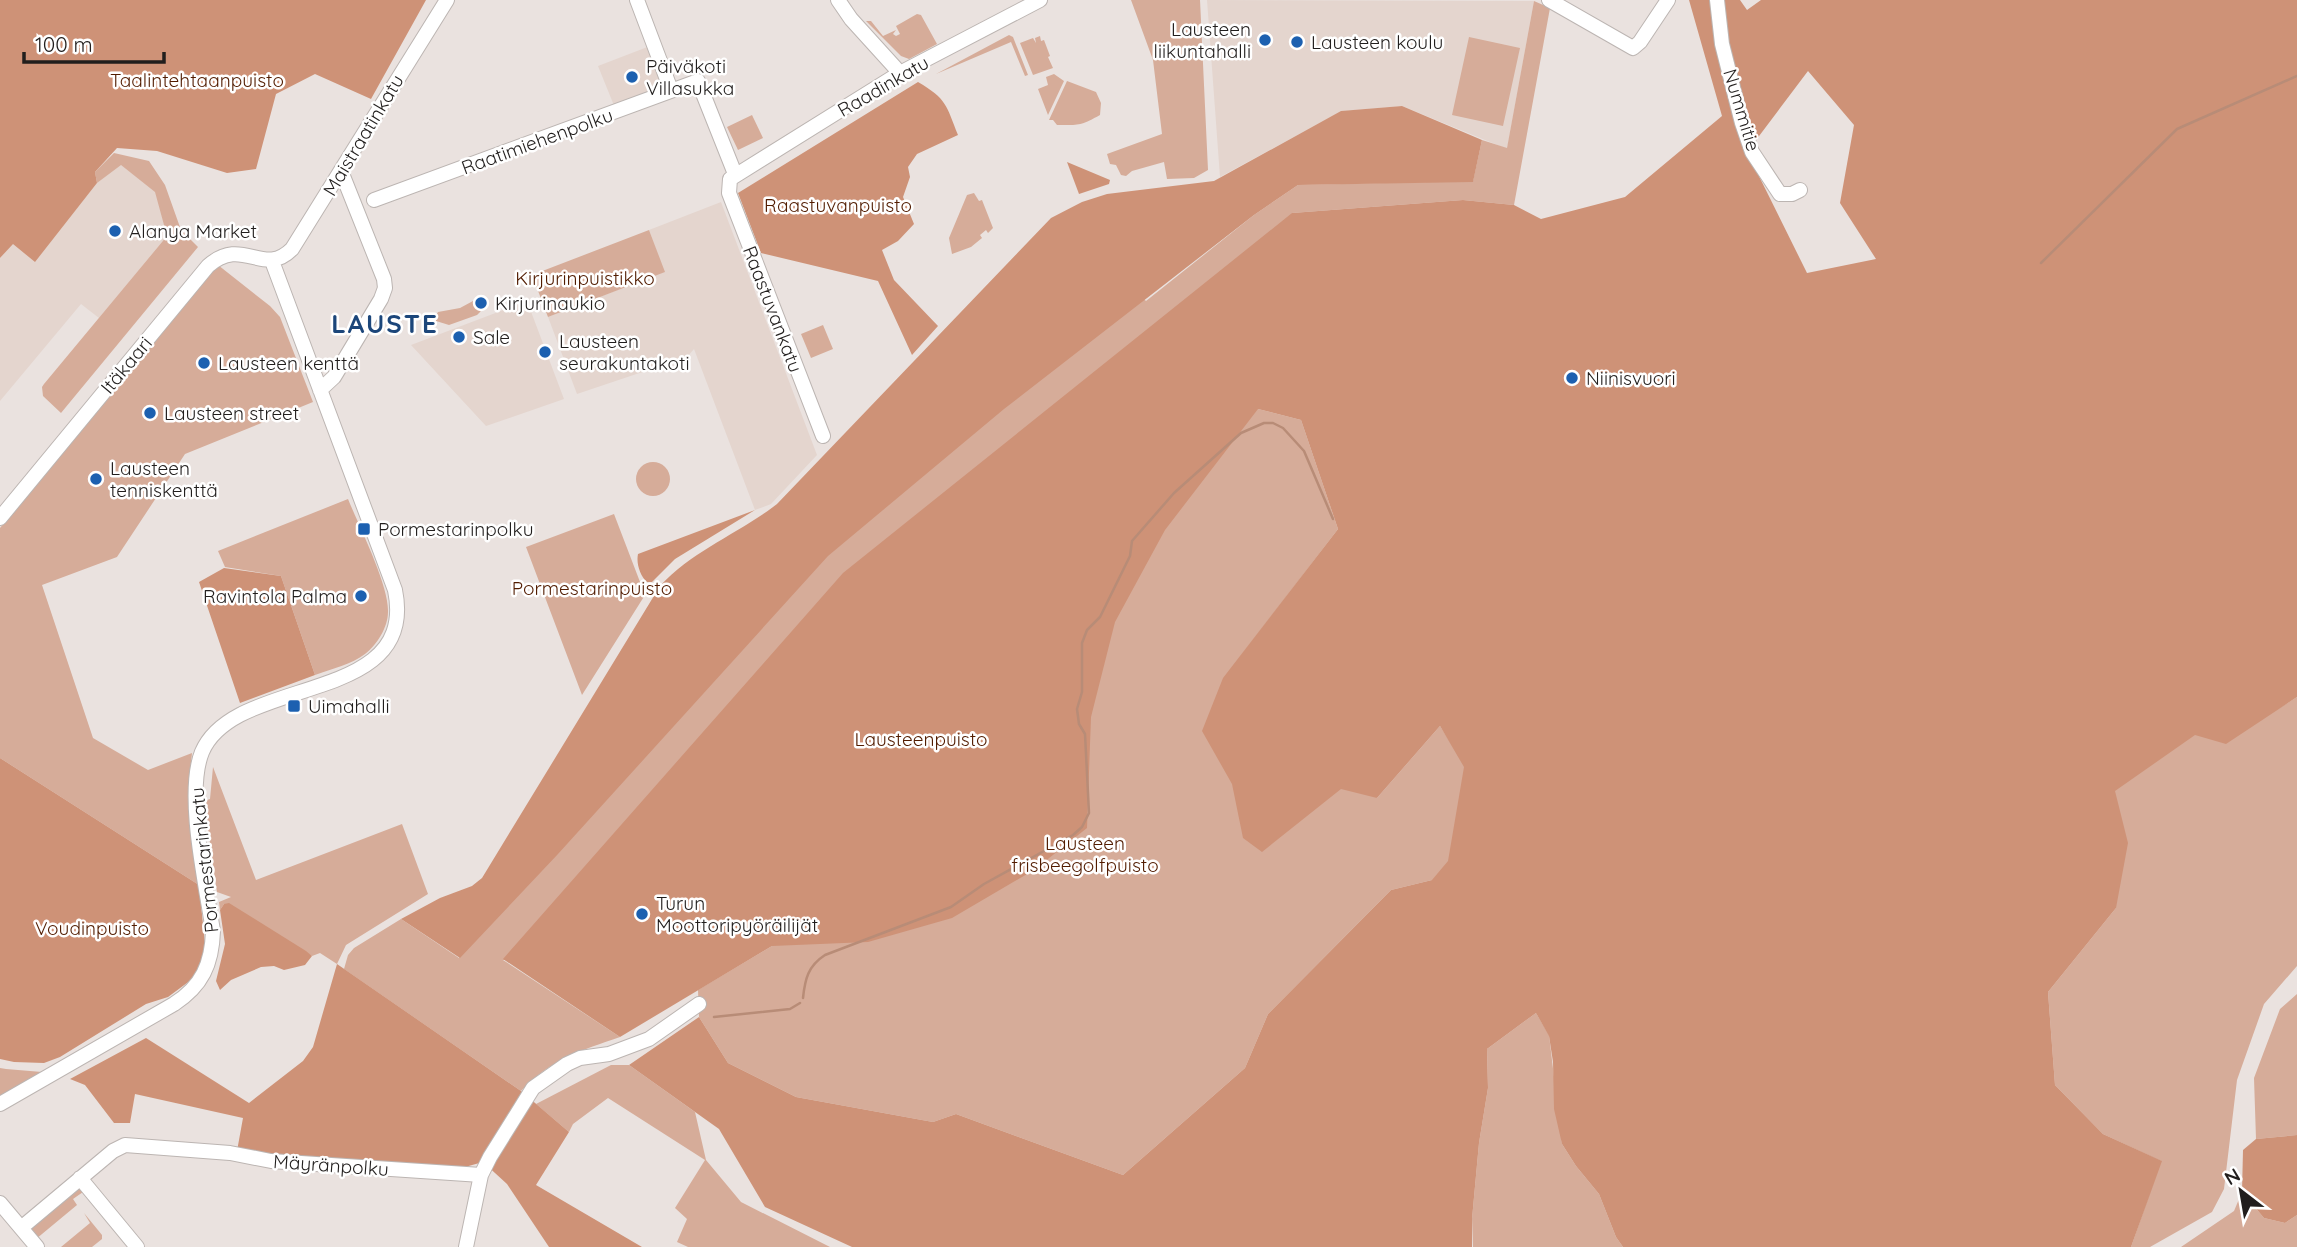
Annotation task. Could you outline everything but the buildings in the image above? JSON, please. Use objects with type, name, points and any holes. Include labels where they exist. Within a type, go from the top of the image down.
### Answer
[{"type":"street","name":"Maistraatinkatu","points":[[272,261],[292,249],[447,0]]},
{"type":"street","points":[[637,0],[671,90]]},
{"type":"street","points":[[838,0],[851,19],[900,74]]},
{"type":"street","name":"Raadinkatu","points":[[732,177],[900,74],[1040,0]]},
{"type":"street","points":[[1549,0],[1633,48],[1668,0]]},
{"type":"street","name":"Nummitie","points":[[1717,0],[1722,44],[1752,152],[1780,194],[1791,194],[1800,190]]},
{"type":"street","name":"Raatimiehenpolku","points":[[374,200],[698,81]]},
{"type":"street","name":"Raastuvankatu","points":[[698,81],[732,177],[728,187],[733,204],[824,436]]},
{"type":"street","points":[[320,390],[338,370],[385,288],[381,271],[341,171]]},
{"type":"street","name":"Itäkaari","points":[[0,518],[208,266],[217,258],[230,253],[272,261]]},
{"type":"street","name":"Pormestarinkatu","points":[[0,1104],[181,999],[195,988],[205,973],[212,947],[195,791],[198,763],[207,743],[217,730],[236,717],[359,669],[376,658],[392,636],[398,615],[395,590],[272,261]]},
{"type":"street","points":[[466,1247],[481,1175],[533,1088],[580,1058],[619,1051],[649,1039],[699,1003]]},
{"type":"street","name":"Mäyränpolku","points":[[21,1228],[113,1151],[125,1145],[230,1153],[271,1161],[481,1175]]},
{"type":"street","points":[[80,1178],[137,1247]]},
{"type":"street","points":[[0,1203],[37,1247]]},
{"type":"shaded area","name":"Lausteen koulu","points":[[1207,0],[1534,1],[1507,149],[1402,106],[1342,111],[1220,177]]},
{"type":"shaded area","name":"Päiväkoti Villasukka","points":[[650,46],[666,88],[615,108],[598,66]]},
{"type":"shaded area","points":[[120,164],[156,192],[167,236],[99,318],[81,304],[0,401],[0,258],[13,243],[35,261],[97,183]]},
{"type":"shaded area","points":[[721,202],[817,455],[771,504],[755,510],[694,349],[687,357],[577,394],[548,317],[664,272],[649,230]]},
{"type":"shaded area","points":[[527,301],[564,399],[486,426],[411,345]]},
{"type":"green space","name":"Taalintehtaanpuisto","points":[[0,0],[426,0],[371,99],[315,74],[276,94],[256,169],[227,173],[157,151],[117,148],[95,172],[97,183],[35,262],[13,244],[0,258]]},
{"type":"green space","points":[[1131,0],[1200,0],[1208,170],[1194,178],[1167,179],[1164,162],[1132,171],[1126,176],[1121,175],[1116,165],[1110,164],[1107,154],[1162,134],[1153,60]]},
{"type":"green space","name":"Lausteenpuisto","points":[[1689,0],[1740,0],[1747,10],[1761,0],[2297,0],[2297,697],[2226,744],[2195,735],[2115,791],[2128,843],[2116,908],[2048,992],[2055,1085],[2103,1134],[2162,1161],[2131,1247],[1623,1247],[1616,1237],[1599,1194],[1562,1144],[1554,1109],[1553,1062],[1549,1036],[1536,1013],[1487,1049],[1488,1088],[1479,1143],[1472,1247],[852,1247],[765,1207],[719,1129],[629,1065],[699,1017],[728,1063],[796,1097],[933,1122],[956,1114],[1123,1175],[1245,1068],[1268,1014],[1391,890],[1432,880],[1448,861],[1464,767],[1440,726],[1377,798],[1341,789],[1262,852],[1243,838],[1232,784],[1202,731],[1223,678],[1338,529],[1301,420],[1258,409],[1165,530],[1115,622],[1091,717],[1087,828],[1034,870],[952,918],[868,942],[772,946],[620,1037],[503,959],[843,573],[1292,213],[1463,200],[1514,205],[1541,219],[1625,197],[1722,116]],"holes":[[[1808,71],[1854,125],[1840,203],[1876,259],[1807,273],[1747,152]]]},
{"type":"green space","points":[[1534,1],[1550,8],[1514,205],[1463,200],[1292,213],[1258,409],[1301,420],[1338,529],[1240,657],[1377,798],[1440,726],[1452,745],[2278,709],[2297,697],[2297,966],[2264,1004],[2237,1080],[2224,1189],[2212,1212],[2150,1247],[2131,1247],[2161,1161],[2103,1134],[2055,1085],[2048,992],[2116,908],[1563,1047],[1432,880],[1391,890],[1268,1014],[1245,1068],[1123,1175],[956,1114],[933,1122],[796,1097],[728,1063],[699,1017],[698,990],[772,946],[503,960],[620,1037],[555,1064],[521,1091],[344,969],[348,955],[354,948],[401,919],[459,958],[733,599],[1115,272],[1146,301],[1254,215],[1298,185],[1473,181],[1482,140],[1507,148]]},
{"type":"green space","points":[[917,14],[921,15],[937,44],[909,59],[901,56],[866,21],[871,21],[883,36],[896,30],[893,34],[896,36],[900,34],[896,26]]},
{"type":"green space","points":[[1009,35],[1013,37],[1028,75],[1025,76],[1011,42],[936,74]]},
{"type":"green space","points":[[1040,36],[1041,41],[1044,40],[1053,68],[1033,75],[1020,43],[1033,38],[1036,43],[1035,38]]},
{"type":"green space","points":[[1469,37],[1520,48],[1503,126],[1452,115]]},
{"type":"green space","points":[[1054,74],[1064,81],[1048,115],[1038,89],[1048,85],[1046,77]]},
{"type":"green space","points":[[1067,81],[1096,92],[1101,103],[1100,115],[1075,125],[1057,125],[1053,120],[1049,120]]},
{"type":"green space","name":"Raastuvanpuisto","points":[[918,82],[940,98],[958,135],[917,154],[908,167],[910,177],[903,197],[914,224],[898,241],[882,250],[894,280],[938,326],[912,355],[878,281],[761,253],[738,193]]},
{"type":"green space","points":[[1402,106],[1482,140],[1473,182],[1298,185],[1254,215],[1004,409],[828,556],[460,958],[401,919],[440,898],[472,886],[482,878],[660,586],[687,562],[777,504],[1051,218],[1082,202],[1107,194],[1214,181],[1341,111]]},
{"type":"green space","points":[[752,115],[763,138],[738,150],[727,127]]},
{"type":"green space","points":[[114,153],[149,161],[165,185],[181,230],[198,247],[61,413],[43,396],[42,387],[167,236],[155,192],[121,165],[97,183],[95,172]]},
{"type":"green space","points":[[1067,162],[1110,180],[1109,184],[1079,194]]},
{"type":"green space","points":[[974,193],[979,201],[982,200],[993,228],[980,235],[982,238],[971,247],[952,254],[949,238],[967,195]]},
{"type":"green space","name":"Kirjurinpuistikko","points":[[649,230],[665,272],[548,317],[532,275]]},
{"type":"green space","points":[[218,265],[280,317],[313,402],[185,454],[117,557],[42,585],[93,738],[148,770],[192,753],[189,781],[199,885],[0,758],[0,528]]},
{"type":"green space","points":[[473,301],[482,305],[482,310],[477,315],[449,325],[436,321],[438,312],[460,308]]},
{"type":"green space","points":[[823,325],[833,349],[811,358],[801,334]]},
{"type":"green space","points":[[653,462],[665,467],[670,479],[665,491],[653,496],[641,491],[636,479],[641,467]]},
{"type":"green space","points":[[348,499],[379,572],[387,600],[388,618],[374,646],[360,658],[315,675],[281,576],[225,567],[218,551]]},
{"type":"green space","points":[[755,510],[675,559],[652,582],[647,582],[642,576],[638,554]]},
{"type":"green space","name":"Pormestarinpuisto","points":[[614,514],[645,595],[582,695],[526,547]]},
{"type":"green space","points":[[224,568],[281,576],[315,675],[240,703],[199,582]]},
{"type":"green space","name":"Voudinpuisto","points":[[0,758],[199,885],[206,954],[195,977],[168,997],[146,1004],[60,1057],[44,1063],[0,1059]]},
{"type":"green space","points":[[213,767],[256,880],[402,824],[428,894],[346,945],[337,964],[320,953],[312,956],[224,904],[220,910],[219,902],[231,897],[217,892],[204,801],[210,799]]},
{"type":"green space","points":[[229,903],[312,956],[305,965],[284,970],[274,966],[261,967],[231,980],[220,990],[216,981],[225,944],[220,910],[224,904]]},
{"type":"green space","points":[[337,964],[521,1091],[569,1132],[536,1185],[642,1247],[549,1247],[507,1184],[483,1162],[465,1167],[263,1156],[237,1151],[243,1118],[135,1094],[130,1123],[114,1123],[85,1085],[70,1079],[146,1038],[249,1103],[303,1061],[313,1047]]},
{"type":"green space","points":[[2297,994],[2297,1135],[2256,1139],[2254,1078],[2280,1009]]},
{"type":"green space","points":[[1536,1013],[1549,1035],[1562,1144],[1599,1194],[1616,1237],[1623,1247],[1473,1247],[1472,1219],[1479,1143],[1488,1088],[1487,1049]]},
{"type":"green space","points":[[611,1065],[629,1065],[695,1112],[706,1160],[741,1202],[830,1247],[688,1247],[677,1242],[687,1219],[675,1208],[705,1160],[608,1098],[573,1124],[569,1132],[536,1104]]},
{"type":"green space","points":[[0,1068],[6,1069],[42,1072],[0,1097]]},
{"type":"green space","points":[[2297,1135],[2297,1215],[2285,1223],[2264,1218],[2242,1192],[2243,1150],[2256,1139]]},
{"type":"green space","points":[[81,1188],[83,1192],[73,1199],[77,1205],[36,1239],[31,1227],[76,1189]]},
{"type":"green space","points":[[2242,1192],[2264,1218],[2285,1223],[2297,1215],[2297,1247],[2181,1247],[2234,1211]]},
{"type":"green space","points":[[84,1213],[102,1235],[102,1239],[92,1247],[61,1247],[90,1223]]},
{"type":"waterway","points":[[2041,263],[2177,129],[2297,76]]},
{"type":"waterway","points":[[803,998],[808,973],[825,955],[951,907],[984,884],[1073,835],[1082,827],[1089,813],[1085,734],[1079,724],[1077,709],[1082,692],[1082,643],[1087,630],[1100,617],[1130,556],[1132,541],[1174,493],[1241,433],[1264,423],[1273,423],[1283,428],[1304,451],[1333,519]]},
{"type":"waterway","points":[[714,1017],[790,1009],[800,1003]]},
{"type":"place","name":"Lausteen liikuntahalli","points":[[1265,40]]},
{"type":"place","name":"Lausteen koulu","points":[[1297,42]]},
{"type":"place","name":"Päiväkoti Villasukka","points":[[632,77]]},
{"type":"place","name":"Alanya Market","points":[[115,231]]},
{"type":"place","name":"Kirjurinaukio","points":[[481,303]]},
{"type":"place","name":"Sale","points":[[459,337]]},
{"type":"place","name":"Lausteen seurakuntakoti","points":[[545,352]]},
{"type":"place","name":"Lausteen kenttä","points":[[204,363]]},
{"type":"place","name":"Niinisvuori","points":[[1572,378]]},
{"type":"place","name":"Lausteen street","points":[[150,413]]},
{"type":"place","name":"Lausteen tenniskenttä","points":[[96,479]]},
{"type":"place","name":"Pormestarinpolku","points":[[364,529]]},
{"type":"place","name":"Ravintola Palma","points":[[361,596]]},
{"type":"place","name":"Uimahalli","points":[[294,706]]},
{"type":"place","name":"Turun Moottoripyöräilijät","points":[[642,914]]},
{"type":"district","name":"LAUSTE","points":[[385,323]]},
{"type":"park label","name":"Lausteen frisbeegolfpuisto","points":[[1085,854]]}]
